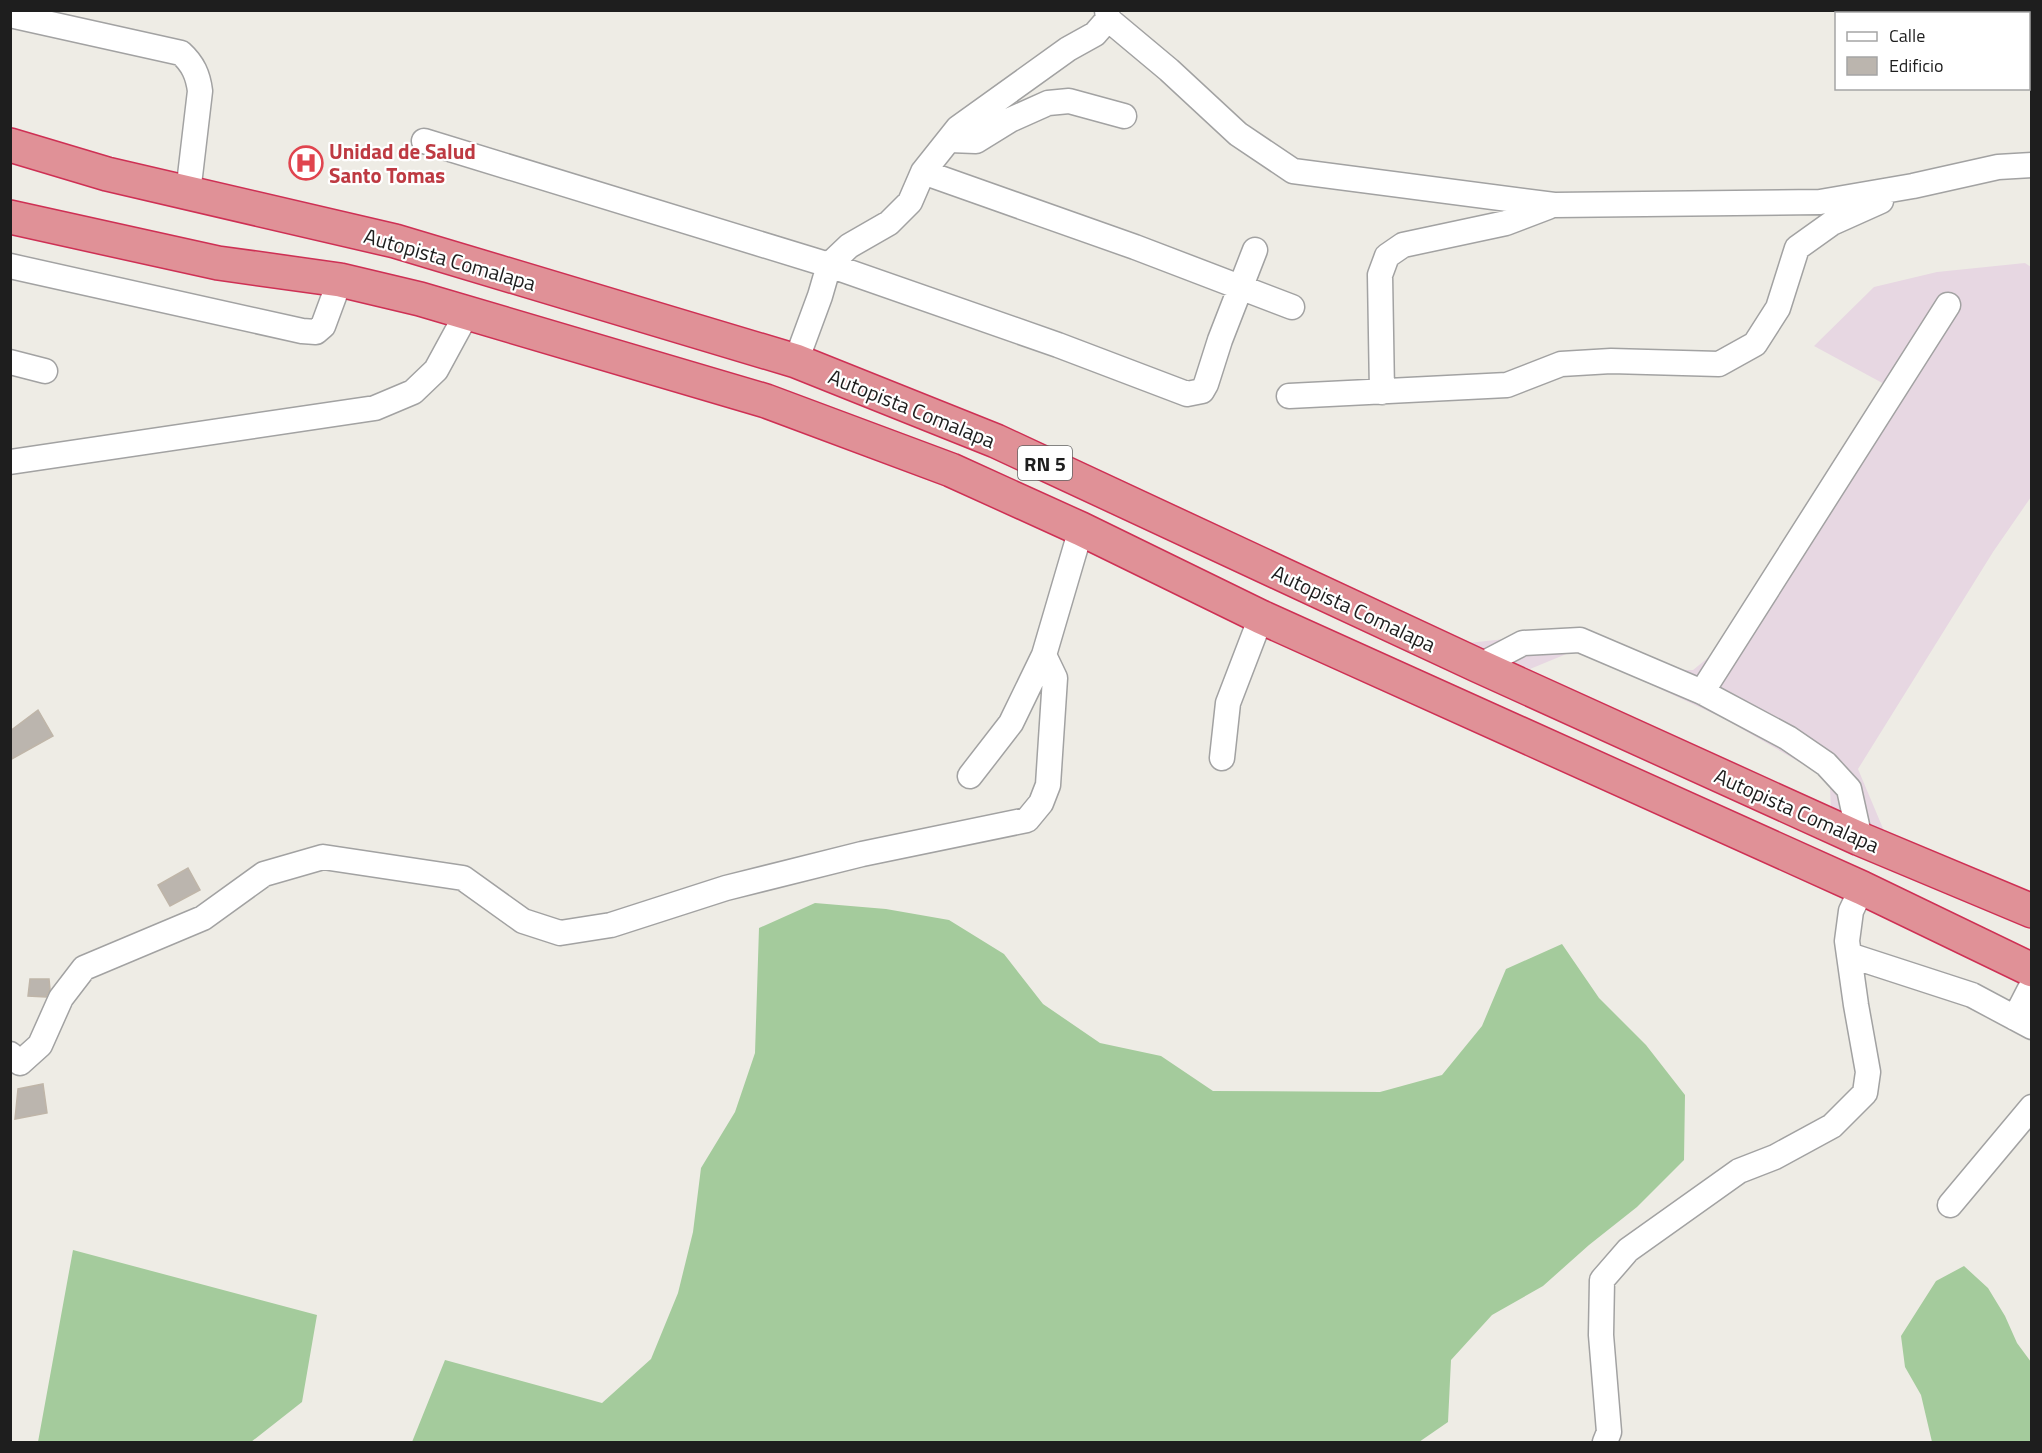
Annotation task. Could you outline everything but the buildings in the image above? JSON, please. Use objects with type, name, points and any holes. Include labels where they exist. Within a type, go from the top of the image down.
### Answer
[{"type":"highway","name":"Autopista Comalapa","points":[[10,145],[107,174],[395,241],[796,362],[996,441],[1479,666],[1860,839],[2031,911]]},
{"type":"highway","name":"Autopista Comalapa","points":[[10,217],[218,263],[340,280],[420,299],[766,401],[951,470],[1081,529],[1261,617],[1862,888],[2031,970]]},
{"type":"street","points":[[10,15],[181,53],[190,62],[198,77],[200,91],[188,193]]},
{"type":"street","points":[[796,362],[829,265],[849,246],[889,223],[910,202],[924,172],[958,128],[1068,50],[1095,34],[1108,15],[1238,134],[1293,171],[1554,205],[1820,202],[1913,186],[1998,167],[2031,165]]},
{"type":"street","points":[[949,140],[976,141],[1010,120],[1048,103],[1070,101],[1124,116]]},
{"type":"street","points":[[424,141],[829,265],[1058,345],[1187,394],[1202,391],[1206,384],[1220,340],[1255,250]]},
{"type":"street","points":[[924,172],[1292,307]]},
{"type":"street","points":[[1289,396],[1507,385],[1561,364],[1611,361],[1719,364],[1755,344],[1778,308],[1797,248],[1832,223],[1913,186]]},
{"type":"street","points":[[1382,392],[1380,275],[1387,256],[1403,245],[1506,222],[1554,205]]},
{"type":"street","points":[[10,266],[302,331],[316,332],[323,326],[340,280]]},
{"type":"street","points":[[1702,692],[1948,305]]},
{"type":"street","points":[[10,462],[375,408],[413,392],[436,370],[467,313]]},
{"type":"street","points":[[10,362],[45,371]]},
{"type":"street","points":[[970,776],[1011,723],[1044,655],[1081,529]]},
{"type":"street","points":[[1222,758],[1228,703],[1261,617]]},
{"type":"street","points":[[1479,666],[1523,643],[1580,640],[1702,692],[1788,738],[1826,764],[1849,789],[1860,839]]},
{"type":"street","points":[[10,1054],[20,1063],[40,1045],[61,998],[84,968],[203,918],[264,874],[323,857],[463,878],[523,921],[560,933],[611,925],[726,888],[862,854],[1026,820],[1041,803],[1048,785],[1055,678],[1044,655]]},
{"type":"street","points":[[1605,1443],[1609,1432],[1601,1335],[1602,1280],[1628,1250],[1712,1190],[1740,1171],[1775,1157],[1832,1126],[1865,1093],[1868,1072],[1847,940],[1851,911],[1862,888]]},
{"type":"street","points":[[1849,955],[1972,995],[2023,1023],[2031,985]]},
{"type":"street","points":[[1950,1205],[2031,1107]]},
{"type":"shaded area","points":[[2025,263],[2031,267],[2031,497],[1993,552],[1858,769],[1887,838],[1831,811],[1830,787],[1815,771],[1723,718],[1576,650],[1530,669],[1468,643],[1578,631],[1677,670],[1693,670],[1709,657],[1886,385],[1814,346],[1874,287],[1937,272]]},
{"type":"green space","points":[[815,903],[886,909],[949,920],[1004,954],[1043,1004],[1100,1043],[1161,1056],[1213,1091],[1380,1092],[1442,1075],[1482,1026],[1506,969],[1562,944],[1599,998],[1646,1045],[1685,1095],[1684,1160],[1637,1207],[1543,1286],[1492,1315],[1451,1360],[1448,1422],[1419,1442],[412,1442],[445,1360],[602,1403],[651,1359],[678,1293],[693,1232],[701,1168],[735,1112],[755,1053],[759,928]]},
{"type":"green space","points":[[73,1250],[317,1315],[302,1402],[251,1442],[38,1442]]},
{"type":"green space","points":[[1964,1266],[1988,1288],[2005,1316],[2017,1343],[2031,1362],[2031,1442],[1932,1442],[1921,1395],[1905,1367],[1901,1336],[1936,1281]]},
{"type":"place","name":"Unidad de Salud Santo Tomas","points":[[306,163]]}]
